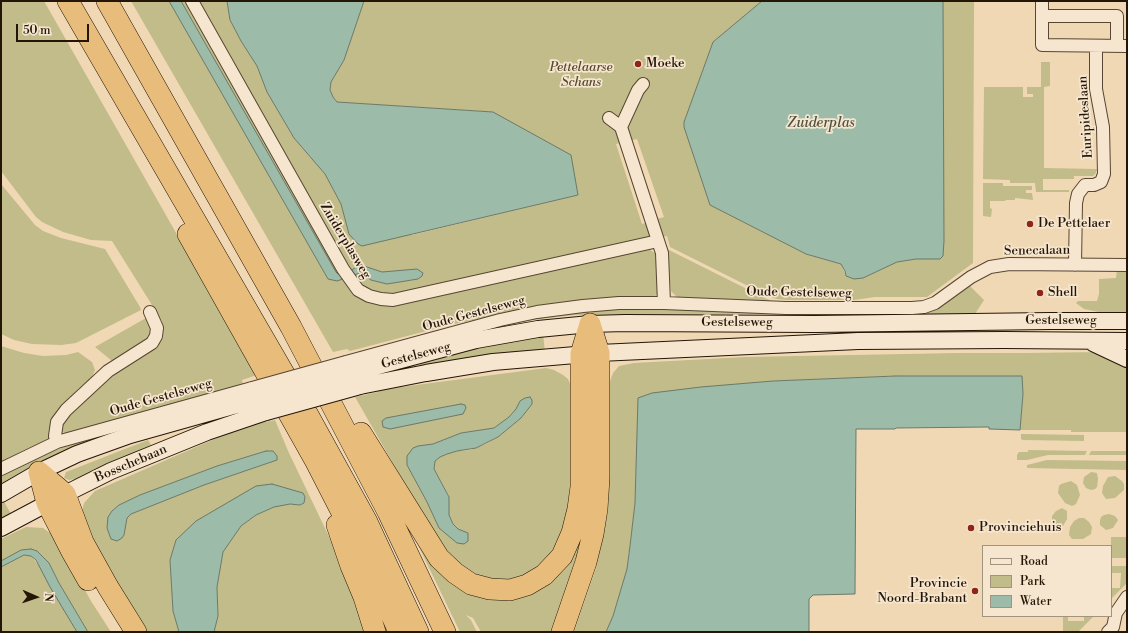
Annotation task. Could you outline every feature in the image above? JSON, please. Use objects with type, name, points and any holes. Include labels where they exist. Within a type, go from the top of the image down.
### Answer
[{"type":"highway","points":[[68,1],[308,415],[366,520],[418,632]]},
{"type":"highway","points":[[107,1],[291,327],[388,512],[445,632]]},
{"type":"highway","points":[[107,68],[165,193],[315,460],[375,577],[399,632]]},
{"type":"highway","points":[[291,327],[345,409],[439,558],[455,573],[471,584],[490,589],[510,590],[527,585],[544,575],[562,556],[572,533],[578,509],[581,487],[590,354],[590,324]]},
{"type":"highway","points":[[562,632],[586,562],[597,509],[599,478],[590,354]]},
{"type":"highway","points":[[315,460],[375,632]]},
{"type":"highway","points":[[39,472],[83,542],[108,587],[136,632]]},
{"type":"highway","points":[[56,499],[71,550],[120,632]]},
{"type":"main road","name":"Gestelseweg","points":[[353,374],[476,340],[538,329],[590,324],[815,324],[1127,321]]},
{"type":"main road","name":"Gestelseweg","points":[[353,374],[426,373],[493,362],[633,351],[858,341],[1127,341]]},
{"type":"main road","points":[[1088,341],[1127,359]]},
{"type":"main road","points":[[259,400],[353,374]]},
{"type":"main road","name":"Bosschebaan","points":[[1,494],[39,472],[78,454],[130,435],[259,400]]},
{"type":"main road","name":"Bosschebaan","points":[[1,528],[111,472],[207,432],[259,400]]},
{"type":"street","name":"Zuiderplasweg","points":[[192,1],[343,269],[358,290],[369,296],[393,300],[658,241]]},
{"type":"street","points":[[1042,1],[1042,16],[1042,45],[1122,46],[1117,16],[1042,16]]},
{"type":"street","name":"Euripideslaan","points":[[1075,265],[1076,203],[1078,194],[1085,186],[1094,186],[1101,182],[1104,174],[1103,127],[1096,89],[1096,46]]},
{"type":"street","points":[[621,127],[638,90],[643,84]]},
{"type":"street","points":[[609,118],[621,127],[662,253],[664,303]]},
{"type":"street","name":"Senecalaan","points":[[912,308],[924,307],[935,303],[971,277],[990,267],[1009,264],[1127,265]]},
{"type":"street","name":"Oude Gestelseweg","points":[[1,470],[56,442],[259,400],[353,374],[500,320],[537,312],[619,303],[664,303],[786,308],[912,308]]},
{"type":"street","points":[[56,442],[55,436],[57,422],[66,410],[108,371],[152,343],[156,336],[157,328],[150,312]]},
{"type":"street","points":[[1112,630],[1116,613],[1127,597]]},
{"type":"green space","points":[[1,1],[44,1],[257,375],[242,380],[243,385],[65,433],[62,432],[62,423],[94,388],[145,351],[158,346],[161,337],[162,321],[112,241],[91,240],[63,232],[42,222],[36,217],[1,171]]},
{"type":"green space","points":[[131,1],[169,1],[328,279],[344,278],[368,298],[648,248],[657,255],[660,294],[652,297],[499,315],[449,325],[350,351],[347,349],[333,352]]},
{"type":"green space","points":[[181,1],[188,1],[341,273],[338,274],[333,269]]},
{"type":"green space","name":"Pettelaarse Schans","points":[[195,1],[227,1],[230,20],[257,66],[267,92],[294,138],[325,174],[341,204],[349,234],[412,235],[578,195],[493,112],[337,102],[330,90],[331,82],[344,60],[364,1],[762,1],[713,42],[684,122],[684,127],[710,205],[806,254],[841,264],[846,276],[863,278],[897,262],[916,259],[940,259],[943,256],[943,1],[974,1],[973,263],[927,297],[875,297],[854,300],[776,299],[670,247],[667,236],[663,237],[657,219],[664,217],[637,139],[616,144],[642,224],[648,222],[650,235],[646,239],[382,297],[359,285],[352,276],[360,273],[371,280],[391,272],[382,272],[364,266],[349,271]]},
{"type":"green space","points":[[1041,62],[1050,62],[1050,86],[1044,87],[1044,168],[1097,169],[1093,176],[1074,176],[1074,179],[1043,179],[1043,190],[1069,190],[1069,192],[1036,192],[1035,183],[1010,183],[1010,180],[983,179],[984,87],[1023,87],[1023,97],[1033,97],[1033,94],[1027,94],[1027,87],[1041,87]]},
{"type":"green space","points":[[983,183],[1003,183],[1003,186],[1032,186],[1032,190],[1026,190],[1026,193],[1032,193],[1033,200],[1015,198],[1015,200],[990,201],[990,208],[992,209],[991,217],[983,216]]},
{"type":"green space","points":[[1,184],[35,225],[43,231],[61,238],[105,249],[141,310],[76,343],[61,345],[32,344],[14,340],[1,334]]},
{"type":"green space","points":[[667,249],[776,303],[677,297],[671,291]]},
{"type":"green space","points":[[1117,269],[1127,269],[1127,315],[1113,315],[1084,309],[1076,303],[1078,301],[1097,301],[1099,294],[1099,279],[1116,278]]},
{"type":"green space","points":[[969,285],[984,300],[975,314],[923,314]]},
{"type":"green space","points":[[606,307],[792,314],[574,315],[506,323]]},
{"type":"green space","points":[[146,318],[153,328],[152,337],[112,361],[95,347]]},
{"type":"green space","points":[[543,334],[545,352],[421,368],[419,361],[471,347]]},
{"type":"green space","points":[[1,346],[24,353],[43,356],[66,355],[78,352],[92,362],[95,370],[92,377],[78,389],[60,409],[52,435],[49,439],[22,451],[1,463]]},
{"type":"green space","points":[[1103,352],[1127,362],[1127,432],[1020,430],[1023,394],[1021,376],[896,376],[773,381],[636,472],[635,503],[627,569],[613,616],[606,632],[574,632],[596,568],[608,510],[609,384],[613,373],[619,366],[634,363],[745,357]]},
{"type":"green space","points":[[546,368],[554,370],[568,379],[571,386],[571,473],[568,506],[564,530],[553,552],[539,568],[525,577],[509,581],[492,580],[474,575],[445,551],[430,528],[355,397],[378,392],[378,390]],"holes":[[[520,401],[532,404],[521,418],[498,437],[486,444],[470,450],[457,451],[447,454],[435,461],[434,469],[449,496],[449,515],[453,524],[458,529],[439,528],[407,465],[418,446],[433,444],[461,433],[494,428],[509,417],[516,409]]]},
{"type":"green space","points":[[265,420],[266,422],[275,420],[289,453],[345,570],[367,632],[214,632],[218,616],[217,587],[223,552],[241,526],[256,515],[274,507],[290,504],[301,505],[304,503],[305,497],[303,493],[176,540],[170,560],[173,611],[179,632],[144,632],[105,570],[82,511],[84,503],[95,491],[226,434]],"holes":[[[270,451],[277,460],[204,485],[131,514],[127,518],[124,535],[112,511],[119,505],[140,495],[217,466]]]},
{"type":"green space","points":[[110,433],[39,464],[1,487],[1,475],[53,451]]},
{"type":"green space","points":[[1021,434],[1084,435],[1084,441],[1023,440],[1021,439]]},
{"type":"green space","points":[[148,440],[151,445],[77,479],[69,480],[64,478],[66,472]]},
{"type":"green space","points":[[1028,450],[1087,451],[1085,455],[1048,455],[1027,460],[1017,460],[1017,455],[1019,452],[1028,452]]},
{"type":"green space","points":[[1091,451],[1127,451],[1127,455],[1089,455]]},
{"type":"green space","points":[[1047,460],[1127,461],[1127,470],[1027,468],[1027,465]]},
{"type":"green space","points":[[1091,472],[1097,473],[1098,479],[1097,487],[1091,490],[1086,488],[1083,483],[1084,477]]},
{"type":"green space","points":[[1115,476],[1124,484],[1124,490],[1115,498],[1106,499],[1102,493],[1103,486],[1108,477]]},
{"type":"green space","points":[[1071,481],[1077,485],[1080,495],[1076,504],[1072,506],[1065,503],[1058,493],[1059,486],[1061,484]]},
{"type":"green space","points":[[2,498],[11,514],[1,520],[1,499]]},
{"type":"green space","points":[[1062,508],[1067,511],[1067,519],[1063,526],[1057,526],[1052,522],[1052,516],[1056,511]]},
{"type":"green space","points":[[590,509],[557,632],[481,632],[473,618],[466,615],[471,620],[477,632],[460,632],[418,545],[436,568],[529,589]]},
{"type":"green space","points":[[1109,514],[1115,516],[1118,520],[1113,528],[1106,530],[1100,525],[1100,520],[1104,515]]},
{"type":"green space","points":[[1079,518],[1084,518],[1089,522],[1092,527],[1091,534],[1083,539],[1072,539],[1069,535],[1070,527],[1074,521]]},
{"type":"green space","points":[[26,527],[43,528],[58,541],[91,601],[111,632],[88,632],[49,563],[37,551],[1,561],[1,539]]},
{"type":"green space","points":[[1111,537],[1127,537],[1127,558],[1112,558]]},
{"type":"green space","points":[[24,555],[31,556],[40,567],[77,632],[1,632],[1,567]]},
{"type":"green space","points":[[1112,566],[1127,566],[1127,583],[1112,598],[1112,588],[1120,588],[1121,573],[1112,573]]},
{"type":"green space","points":[[1063,617],[1068,617],[1068,621],[1084,621],[1084,617],[1093,617],[1078,632],[1055,632],[1063,631]]},
{"type":"water","points":[[169,1],[181,1],[336,272],[338,274],[352,270],[356,267],[364,266],[382,272],[417,269],[423,273],[422,276],[418,279],[387,284],[371,280],[360,273],[337,281],[328,279]]},
{"type":"water","points":[[227,1],[364,1],[344,60],[331,82],[330,90],[337,102],[493,112],[571,155],[578,195],[362,246],[358,244],[349,234],[341,204],[325,174],[294,138],[267,92],[257,66],[230,20]]},
{"type":"water","name":"Zuiderplas","points":[[762,1],[943,1],[944,241],[943,256],[940,259],[916,259],[897,262],[863,278],[854,279],[846,276],[841,264],[806,254],[710,205],[684,127],[684,122],[713,42]]},
{"type":"water","points":[[896,376],[1022,376],[1023,394],[1020,430],[989,429],[989,427],[856,429],[855,594],[813,595],[809,599],[809,632],[606,632],[613,616],[627,569],[635,503],[638,398],[652,393],[701,387],[773,381]]},
{"type":"water","points":[[530,397],[532,404],[521,418],[498,437],[476,448],[447,454],[435,461],[434,469],[449,497],[449,515],[453,524],[458,529],[468,533],[468,541],[464,544],[457,543],[439,528],[407,465],[407,456],[413,448],[418,446],[433,444],[461,433],[494,428],[509,417],[516,409],[520,401]]},
{"type":"water","points":[[461,404],[465,405],[466,408],[463,414],[390,429],[383,427],[382,421],[386,418]]},
{"type":"water","points":[[266,451],[273,451],[277,456],[277,460],[204,485],[131,514],[127,518],[124,535],[122,538],[117,541],[111,539],[107,528],[108,517],[119,505],[140,495],[217,466]]},
{"type":"water","points":[[272,484],[303,493],[305,497],[304,503],[300,505],[290,504],[274,507],[256,515],[241,526],[223,552],[217,587],[218,616],[214,632],[179,632],[173,611],[170,560],[176,540],[196,521],[256,486]]},
{"type":"water","points":[[31,549],[37,551],[49,563],[88,632],[77,632],[36,560],[31,556],[24,555],[1,567],[1,561],[21,550]]},
{"type":"place","name":"Moeke","points":[[638,64]]},
{"type":"place","name":"De Pettelaer","points":[[1030,224]]},
{"type":"place","name":"Shell","points":[[1040,293]]},
{"type":"place","name":"Provinciehuis","points":[[971,528]]},
{"type":"place","name":"Provincie Noord-Brabant","points":[[975,591]]}]
